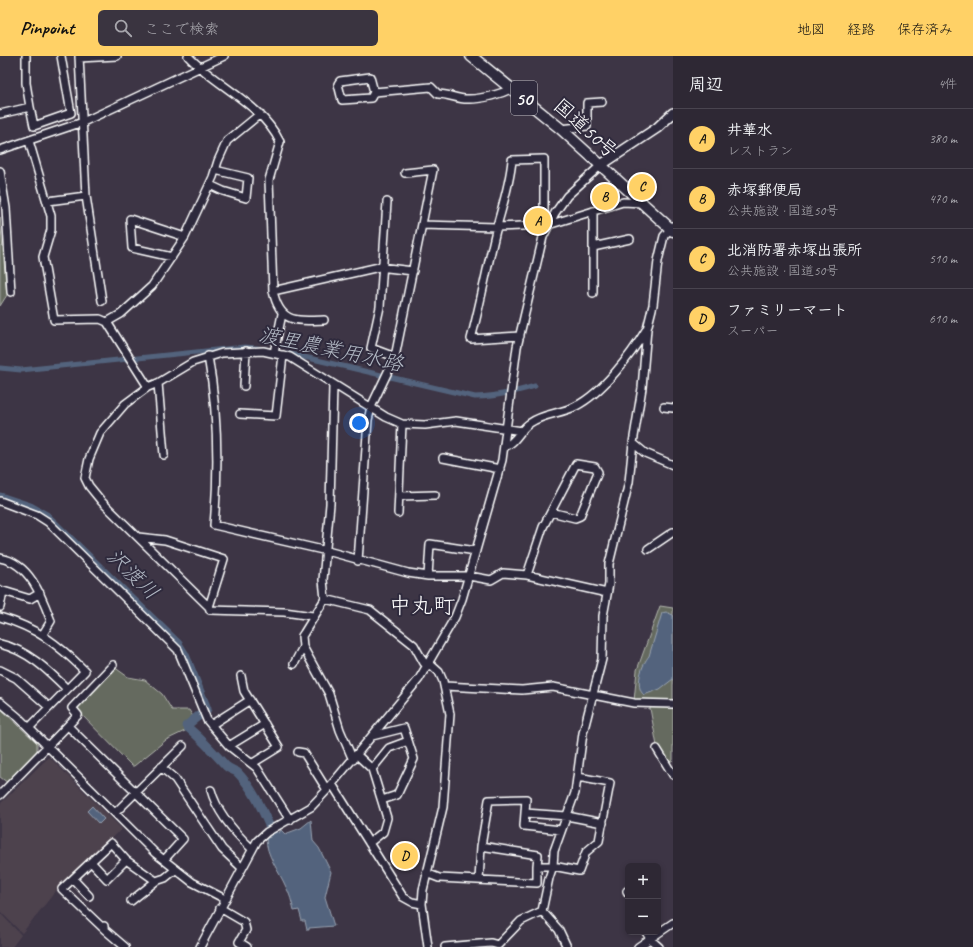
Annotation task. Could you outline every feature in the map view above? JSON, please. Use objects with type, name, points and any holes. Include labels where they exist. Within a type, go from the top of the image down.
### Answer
[{"type":"highway","name":"国道50号","points":[[471,56],[513,88],[561,129],[672,229]]},
{"type":"main road","points":[[602,165],[661,125],[673,113]]},
{"type":"street","points":[[26,56],[26,83],[34,126],[71,113],[61,56]]},
{"type":"street","points":[[102,301],[86,196],[79,57],[116,56]]},
{"type":"street","points":[[188,56],[199,67],[260,114],[276,133],[280,142],[269,180],[273,291],[276,305],[282,314],[296,320],[324,320]]},
{"type":"street","points":[[1,147],[29,141],[83,122],[221,57]]},
{"type":"street","points":[[370,77],[374,92],[371,98],[342,100],[338,84],[340,80],[370,77]]},
{"type":"street","points":[[374,92],[431,87],[438,94],[447,94],[469,100],[513,88]]},
{"type":"street","points":[[561,129],[587,126],[587,103],[602,102]]},
{"type":"street","points":[[0,114],[30,107]]},
{"type":"street","points":[[107,322],[121,314],[152,286],[185,237],[200,201],[210,185],[227,141],[260,114]]},
{"type":"street","points":[[29,141],[48,201],[52,222],[43,257],[54,320],[100,319],[107,322],[148,387]]},
{"type":"street","points":[[200,947],[252,849],[267,832],[311,807],[330,787],[428,665],[455,617],[469,576],[500,469],[520,336],[546,225],[544,159],[512,160],[510,176],[497,227],[489,269],[471,339],[520,336]]},
{"type":"street","points":[[546,225],[567,196],[602,165]]},
{"type":"street","points":[[0,170],[7,215],[11,292]]},
{"type":"street","points":[[210,185],[223,191],[246,198],[248,178],[215,170]]},
{"type":"street","points":[[358,561],[366,430],[371,407],[395,358],[433,170],[405,173]]},
{"type":"street","points":[[48,201],[86,196]]},
{"type":"street","points":[[388,202],[380,307],[371,348],[395,358]]},
{"type":"street","points":[[422,225],[497,227],[546,225],[623,202],[642,203]]},
{"type":"street","points":[[593,211],[593,293]]},
{"type":"street","points":[[172,257],[132,248],[130,219],[185,237]]},
{"type":"street","points":[[542,911],[553,866],[554,851],[572,805],[578,777],[583,733],[602,659],[603,616],[610,570],[609,564],[629,482],[633,443],[642,388],[647,329],[653,305],[658,261],[665,234],[672,229]]},
{"type":"street","points":[[593,247],[630,239]]},
{"type":"street","points":[[273,291],[383,267],[412,271]]},
{"type":"street","points":[[274,351],[282,314]]},
{"type":"street","points":[[504,447],[511,443],[527,425],[537,419],[565,412],[586,400],[626,361],[647,329]]},
{"type":"street","points":[[313,616],[284,612],[210,610],[210,607],[102,502],[89,486],[85,478],[89,459],[100,433],[125,404],[148,387],[158,383],[186,366],[208,356],[246,351],[274,351],[294,359],[333,386],[386,417],[402,424],[425,425],[456,421],[522,431]]},
{"type":"street","points":[[244,386],[246,351]]},
{"type":"street","points":[[240,414],[276,416],[283,355]]},
{"type":"street","points":[[208,356],[213,381],[218,446],[218,474],[214,525],[326,551],[358,561],[408,573],[428,576],[469,576],[491,580],[503,573],[527,575],[550,582],[607,593]]},
{"type":"street","points":[[158,383],[164,455]]},
{"type":"street","points":[[294,664],[302,647],[302,636],[313,616],[325,599],[323,580],[332,480],[333,386]]},
{"type":"street","points":[[664,407],[673,408]]},
{"type":"street","points":[[398,513],[400,496],[402,424]]},
{"type":"street","points":[[633,443],[645,453],[673,465]]},
{"type":"street","points":[[443,458],[500,469]]},
{"type":"street","points":[[527,575],[543,527],[576,464],[595,467],[598,472],[580,516],[575,518],[551,512]]},
{"type":"street","points":[[400,496],[435,495]]},
{"type":"street","points":[[0,501],[37,515],[48,522],[178,650],[203,711],[211,725],[229,746],[253,763],[290,820]]},
{"type":"street","points":[[648,549],[673,532]]},
{"type":"street","points":[[138,537],[166,540],[224,559],[210,607]]},
{"type":"street","points":[[428,576],[430,544],[476,551]]},
{"type":"street","points":[[0,558],[12,562],[22,570],[40,593],[51,621],[43,634]]},
{"type":"street","points":[[0,607],[2,591],[30,599],[40,593]]},
{"type":"street","points":[[325,599],[370,610],[414,645],[424,663],[439,672],[445,686],[450,714],[445,791],[440,822],[426,873],[422,904],[428,947]]},
{"type":"street","points":[[0,617],[17,622],[43,634],[85,671],[29,728]]},
{"type":"street","points":[[0,644],[16,649],[33,659],[67,689]]},
{"type":"street","points":[[302,647],[329,694],[340,730],[355,757],[372,769],[387,818],[383,832],[369,842]]},
{"type":"street","points":[[0,795],[78,715],[72,708],[113,665]]},
{"type":"street","points":[[0,670],[16,678],[49,707]]},
{"type":"street","points":[[241,676],[244,691],[279,747],[253,763]]},
{"type":"street","points":[[445,686],[522,690],[553,687],[634,703],[673,704]]},
{"type":"street","points":[[211,725],[250,700]]},
{"type":"street","points":[[0,702],[48,746],[175,870],[192,882],[225,899]]},
{"type":"street","points":[[229,746],[265,724]]},
{"type":"street","points":[[68,726],[183,839],[164,860]]},
{"type":"street","points":[[372,736],[404,728],[414,759],[397,795],[382,800]]},
{"type":"street","points":[[372,769],[389,748],[408,741]]},
{"type":"street","points":[[115,813],[182,746]]},
{"type":"street","points":[[657,749],[673,775]]},
{"type":"street","points":[[298,752],[304,752],[330,787],[369,842],[404,897],[412,902],[422,904]]},
{"type":"street","points":[[161,767],[175,780],[222,849],[242,868]]},
{"type":"street","points":[[537,866],[553,866],[579,870],[586,852],[599,841],[610,783],[578,777]]},
{"type":"street","points":[[211,790],[222,813],[236,834],[252,849]]},
{"type":"street","points":[[479,880],[481,846],[490,800],[526,800],[524,826],[561,830]]},
{"type":"street","points":[[525,813],[567,816],[603,823]]},
{"type":"street","points":[[125,947],[104,925],[62,889],[111,843],[126,860],[156,881]]},
{"type":"street","points":[[426,873],[439,878],[537,883],[538,855],[481,846]]},
{"type":"street","points":[[91,862],[107,879],[126,860]]},
{"type":"street","points":[[131,901],[156,881],[165,878],[175,870]]},
{"type":"street","points":[[73,879],[89,896]]},
{"type":"street","points":[[220,908],[244,922],[246,930],[240,942],[247,947]]},
{"type":"street","points":[[445,947],[491,943],[498,945],[521,921],[542,911]]},
{"type":"street","points":[[542,911],[559,930],[567,947]]},
{"type":"street","points":[[638,947],[673,923]]},
{"type":"street","points":[[648,935],[659,947]]},
{"type":"shaded area","points":[[49,757],[122,829],[59,887],[22,933],[0,911],[0,804]]},
{"type":"shaded area","points":[[0,913],[21,935],[12,947],[0,947]]},
{"type":"green space","points":[[0,217],[7,295],[0,306]]},
{"type":"green space","points":[[660,606],[673,608],[673,760],[668,763],[657,746],[649,703],[634,701],[637,670]]},
{"type":"green space","points":[[114,667],[128,677],[145,680],[162,694],[172,710],[189,710],[194,718],[183,725],[187,730],[166,740],[134,766],[132,766],[76,709]]},
{"type":"green space","points":[[0,708],[37,743],[37,753],[8,783],[0,777]]},
{"type":"water","points":[[666,612],[673,615],[673,679],[660,689],[644,695],[640,687],[640,676],[644,664],[649,656],[662,613]]},
{"type":"water","points":[[92,806],[104,819],[99,824],[87,811]]},
{"type":"water","points":[[311,820],[313,841],[319,848],[331,872],[325,897],[334,926],[309,928],[309,930],[307,930],[305,921],[302,921],[299,910],[294,911],[289,893],[270,857],[266,838],[277,836],[281,830],[285,834],[301,828]]},
{"type":"waterway","name":"渡里農業用水路","points":[[0,368],[21,370],[245,347],[266,349]]},
{"type":"waterway","name":"渡里農業用水路","points":[[287,353],[475,397],[505,394],[535,386]]},
{"type":"waterway","name":"沢渡川","points":[[0,497],[30,507],[46,516],[178,644],[185,655],[207,709],[205,711]]},
{"type":"waterway","name":"沢渡川","points":[[202,713],[186,726],[202,740],[226,766],[237,772],[256,797],[269,825]]},
{"type":"waterway","name":"沢渡川","points":[[273,833],[281,847]]},
{"type":"place","name":"北消防署赤塚出張所","points":[[642,187]]},
{"type":"place","name":"赤塚郵便局","points":[[605,197]]},
{"type":"place","name":"井華水","points":[[538,221]]},
{"type":"place","name":"ファミリーマート","points":[[405,856]]},
{"type":"district","name":"中丸町","points":[[422,605]]}]
